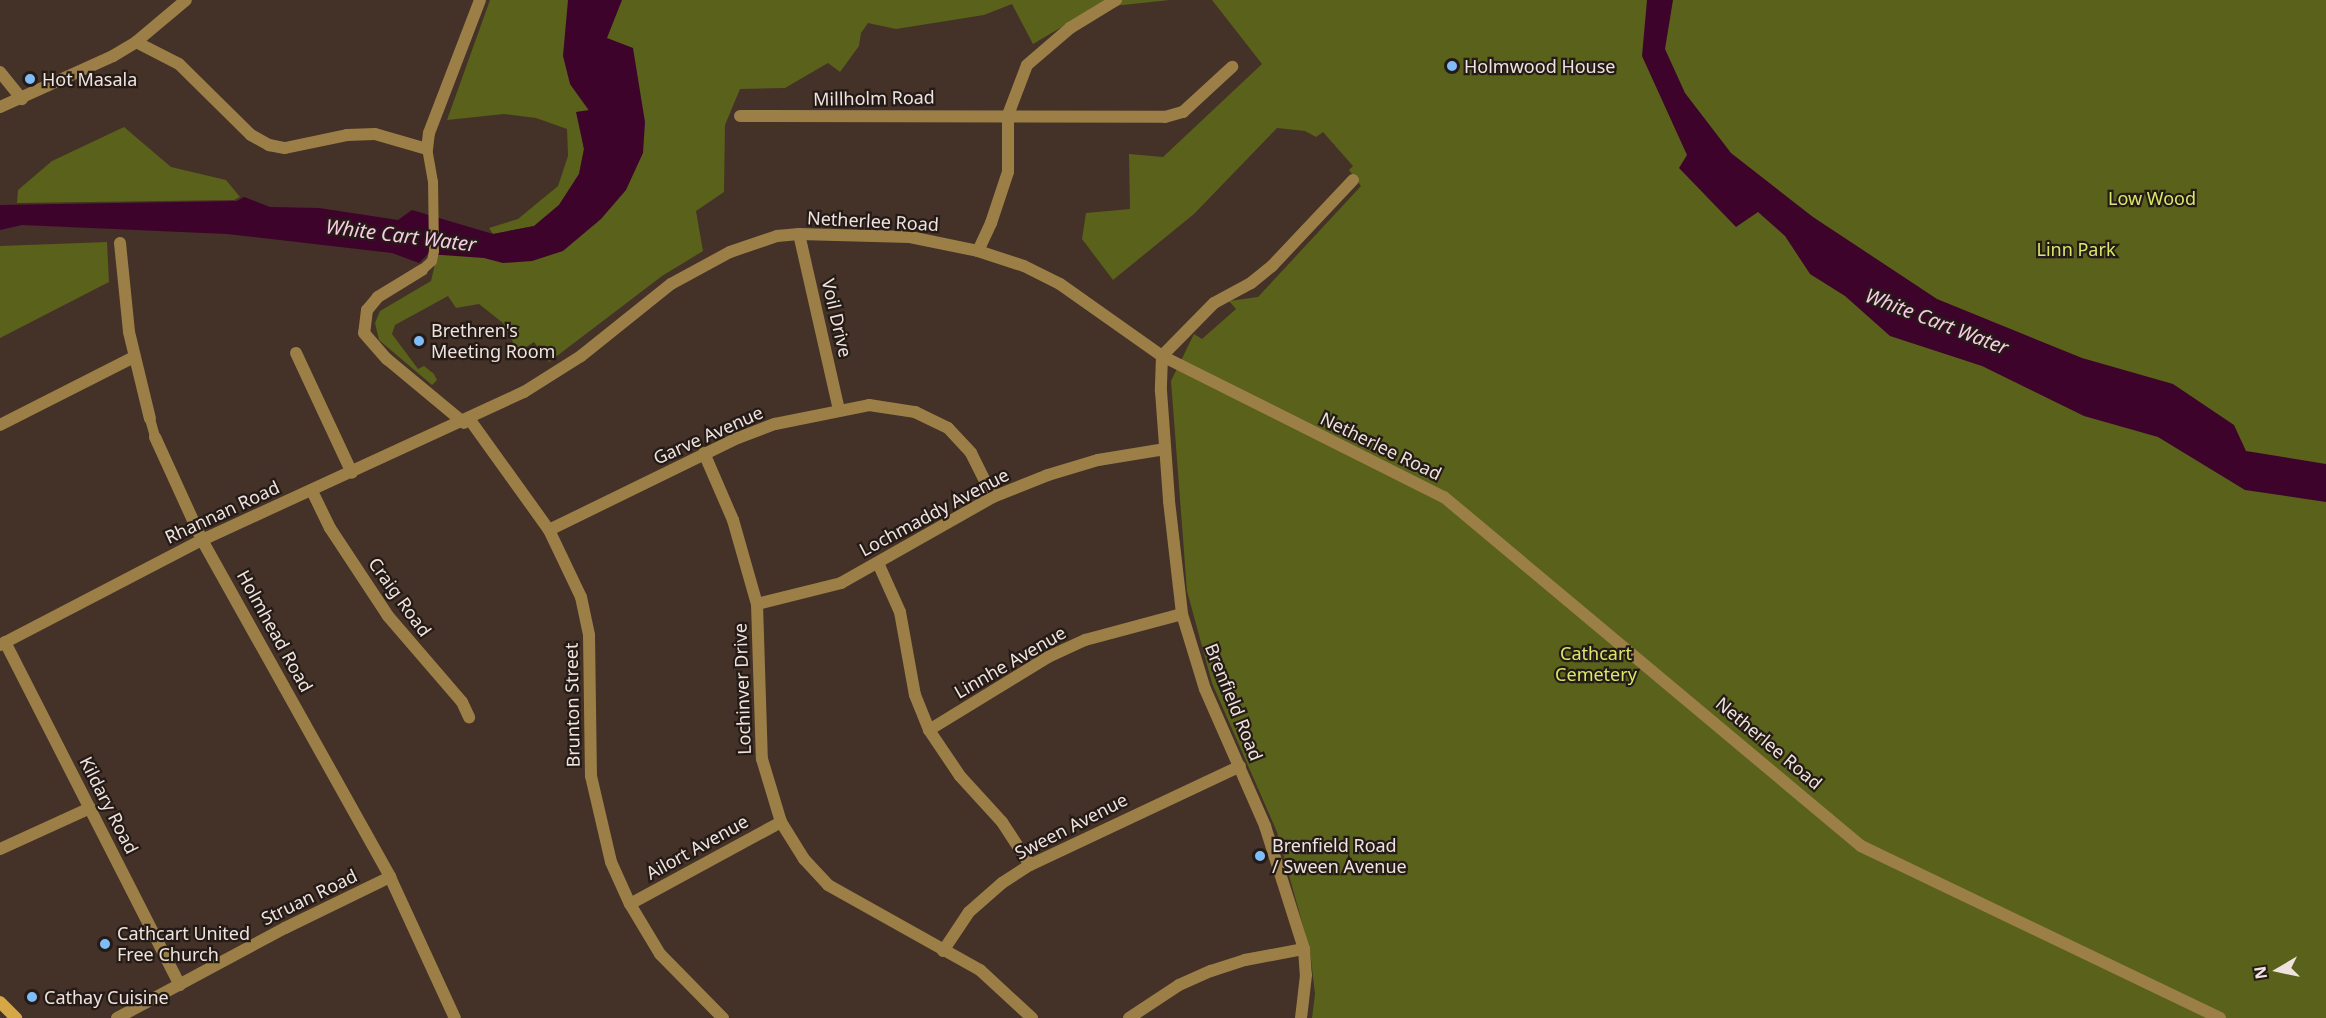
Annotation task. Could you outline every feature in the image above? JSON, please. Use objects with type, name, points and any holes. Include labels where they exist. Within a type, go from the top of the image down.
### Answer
[{"type":"main road","points":[[0,1002],[16,1018]]},
{"type":"street","points":[[0,107],[22,99],[136,42],[186,0]]},
{"type":"street","points":[[422,270],[432,261],[433,182],[427,149],[429,133],[480,0]]},
{"type":"street","points":[[978,251],[991,223],[1008,172],[1008,115],[1026,65],[1070,28],[1116,0]]},
{"type":"street","points":[[136,42],[179,64],[252,135],[269,145],[285,148],[347,135],[375,134],[427,149]]},
{"type":"street","name":"Millholm Road","points":[[740,116],[1166,117],[1183,112],[1232,67]]},
{"type":"street","points":[[0,72],[22,99]]},
{"type":"street","points":[[1162,356],[1214,303],[1272,266],[1353,180]]},
{"type":"street","name":"Netherlee Road","points":[[467,422],[553,375],[701,265],[760,241],[800,234],[910,237],[978,251],[1024,266],[1060,284],[1162,356],[1444,496],[1861,846],[2220,1018]]},
{"type":"street","name":"Voil Drive","points":[[800,234],[839,410]]},
{"type":"street","name":"Holmhead Road","points":[[120,243],[134,357],[155,437],[202,540],[390,877],[455,1018]]},
{"type":"street","name":"Brunton Street","points":[[422,270],[378,297],[367,310],[364,333],[378,351],[467,422],[549,530],[586,614],[590,657],[591,776],[604,844],[630,904],[672,967],[723,1018]]},
{"type":"street","points":[[296,353],[352,473]]},
{"type":"street","name":"Brenfield Road","points":[[1162,356],[1165,449],[1182,614],[1205,688],[1265,826],[1304,950],[1306,975],[1301,1018]]},
{"type":"street","points":[[0,425],[134,357]]},
{"type":"street","name":"Garve Avenue","points":[[549,530],[705,453],[775,424],[839,410],[894,406],[938,422],[965,444],[993,497]]},
{"type":"street","name":"Rhannan Road","points":[[3,644],[202,540],[467,422]]},
{"type":"street","name":"Lochmaddy Avenue","points":[[757,604],[819,591],[878,563],[993,497],[1088,463],[1165,449]]},
{"type":"street","name":"Lochinver Drive","points":[[705,453],[733,520],[757,604],[762,759],[781,822],[804,859],[828,885],[1002,987],[1032,1018]]},
{"type":"street","name":"Craig Road","points":[[312,491],[330,528],[388,616],[462,702],[469,717]]},
{"type":"street","points":[[878,563],[898,606],[915,695],[929,730],[960,776],[1002,822],[1030,865]]},
{"type":"street","name":"Linnhe Avenue","points":[[929,730],[1048,657],[1084,640],[1182,614]]},
{"type":"street","name":"Kildary Road","points":[[3,644],[180,985]]},
{"type":"street","name":"Sween Avenue","points":[[944,951],[969,912],[1002,883],[1030,865],[1240,766]]},
{"type":"street","points":[[0,849],[90,808]]},
{"type":"street","name":"Ailort Avenue","points":[[630,904],[781,822]]},
{"type":"street","name":"Struan Road","points":[[117,1018],[285,928],[390,877]]},
{"type":"street","points":[[1129,1018],[1179,985],[1211,971],[1245,960],[1304,950]]},
{"type":"green space","points":[[490,0],[1170,0],[1094,8],[1033,44],[1012,4],[984,15],[896,29],[868,23],[861,33],[859,46],[840,72],[828,63],[785,88],[740,89],[725,125],[724,192],[696,211],[703,251],[662,276],[549,362],[534,342],[518,352],[503,323],[479,304],[456,308],[448,296],[395,325],[392,334],[418,369],[424,366],[434,374],[437,380],[432,385],[379,340],[375,323],[380,311],[431,281],[437,255],[507,253],[633,138],[570,84],[589,111],[577,112],[584,149],[579,174],[559,205],[534,226],[493,234],[489,228],[518,219],[558,186],[568,156],[567,129],[536,118],[504,114],[447,120]]},
{"type":"green space","points":[[1212,0],[2326,0],[2326,1018],[1312,1018],[1315,994],[1310,951],[1277,832],[1212,683],[1187,591],[1171,381],[1194,334],[1202,339],[1236,309],[1229,301],[1258,297],[1361,186],[1349,170],[1353,166],[1323,132],[1316,137],[1305,131],[1277,128],[1194,214],[1113,280],[1082,239],[1086,213],[1130,209],[1129,154],[1163,157],[1262,64]]},
{"type":"green space","points":[[124,127],[171,167],[226,180],[240,197],[234,200],[17,203],[18,190],[52,161]]},
{"type":"green space","points":[[107,242],[109,282],[0,338],[0,246]]},
{"type":"water","name":"White Cart Water","points":[[568,0],[622,0],[607,38],[633,48],[645,122],[643,153],[626,190],[601,219],[563,251],[532,261],[503,263],[484,258],[428,254],[419,263],[392,253],[227,234],[22,225],[0,230],[0,205],[237,201],[244,197],[270,207],[319,208],[398,220],[412,210],[493,234],[534,226],[559,205],[579,174],[584,149],[576,112],[589,110],[570,84],[563,56]]},
{"type":"water","name":"White Cart Water","points":[[1647,0],[1673,0],[1665,49],[1685,93],[1731,153],[1813,217],[1937,299],[2082,358],[2173,384],[2234,425],[2246,451],[2326,464],[2326,502],[2245,490],[2158,437],[2084,416],[1982,366],[1890,336],[1845,296],[1810,274],[1785,236],[1758,212],[1736,227],[1679,168],[1687,155],[1642,56]]},
{"type":"place","name":"Holmwood House","points":[[1452,66]]},
{"type":"place","name":"Hot Masala","points":[[30,79]]},
{"type":"place","name":"Brethren's Meeting Room","points":[[419,341]]},
{"type":"place","name":"Brenfield Road / Sween Avenue","points":[[1260,856]]},
{"type":"place","name":"Cathcart United Free Church","points":[[105,944]]},
{"type":"place","name":"Cathay Cuisine","points":[[32,997]]},
{"type":"park label","name":"Low Wood","points":[[2152,198]]},
{"type":"park label","name":"Linn Park","points":[[2076,249]]},
{"type":"park label","name":"Cathcart Cemetery","points":[[1596,664]]}]
